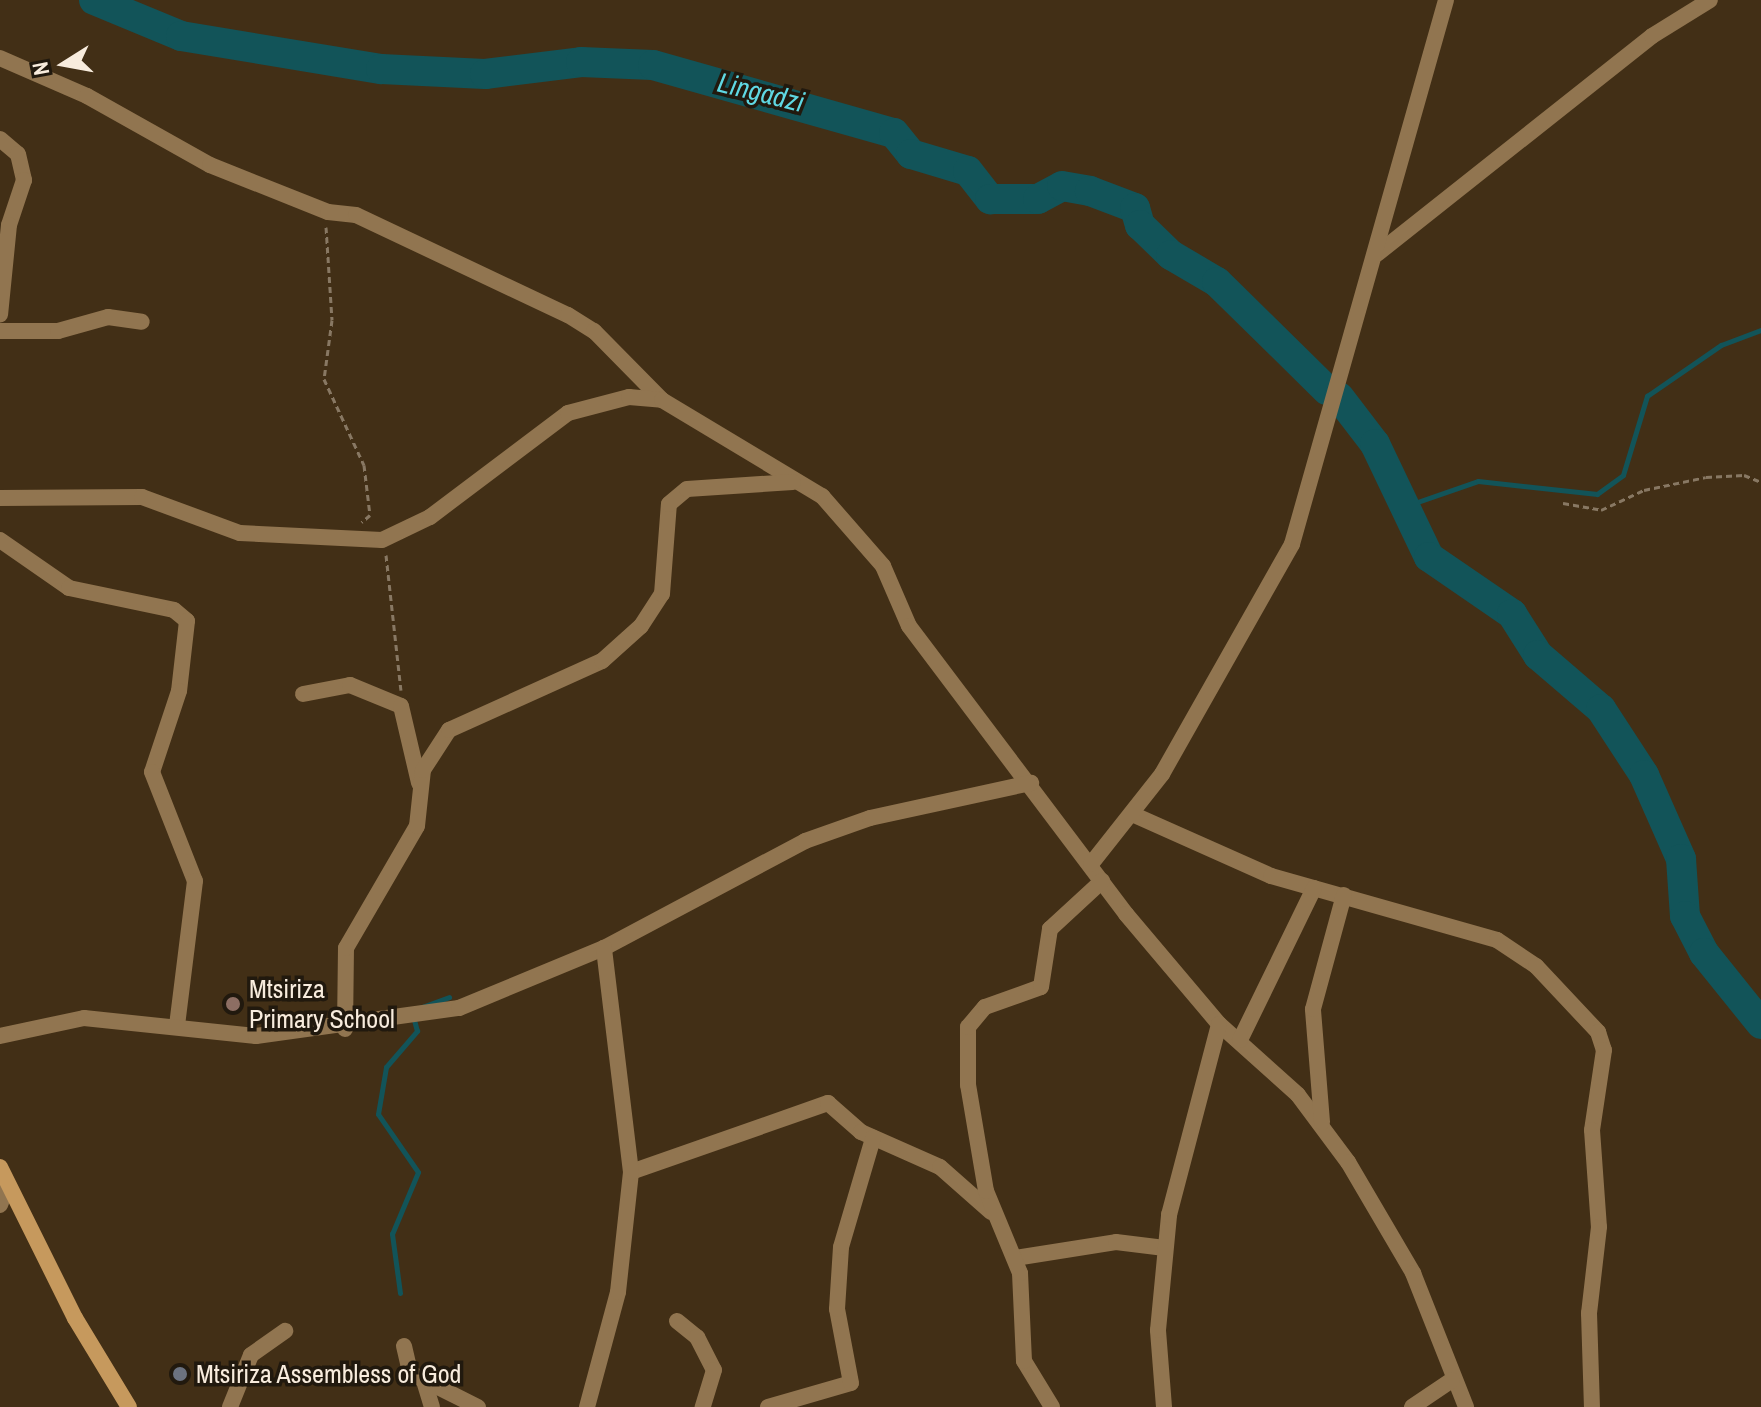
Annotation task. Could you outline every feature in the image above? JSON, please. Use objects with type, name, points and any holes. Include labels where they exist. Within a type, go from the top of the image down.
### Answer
[{"type":"street","points":[[1091,864],[1132,814],[1292,544],[1377,254],[1446,0]]},
{"type":"street","points":[[1377,254],[1652,36],[1710,0]]},
{"type":"street","points":[[0,58],[210,165],[328,212],[356,215],[568,315],[617,352],[662,400],[836,507],[883,566],[909,626],[1031,783],[1102,881],[1219,1024],[1240,1040],[1323,1127],[1413,1273],[1452,1380],[1466,1407]]},
{"type":"street","points":[[0,139],[18,154],[24,180],[9,225],[0,315]]},
{"type":"street","points":[[0,331],[58,331],[108,317],[142,322]]},
{"type":"street","points":[[0,498],[142,497],[240,533],[343,542],[382,540],[430,517],[582,406],[662,400]]},
{"type":"street","points":[[419,784],[449,730],[602,661],[641,626],[662,594],[662,529],[678,496],[712,485],[798,482]]},
{"type":"street","points":[[0,540],[69,588],[174,610],[187,621],[179,691],[152,772],[195,881],[177,1026]]},
{"type":"street","points":[[303,694],[350,685],[401,706],[419,784],[417,826],[346,948],[345,1029]]},
{"type":"street","points":[[0,1036],[84,1018],[256,1036],[345,1029],[459,1008],[604,948],[836,829],[1031,783]]},
{"type":"street","points":[[1132,814],[1227,860],[1511,947],[1601,1038],[1592,1130],[1599,1227],[1589,1313],[1592,1407]]},
{"type":"street","points":[[1052,1407],[1024,1361],[1015,1258],[991,1212],[968,1085],[971,1017],[1041,987],[1050,929],[1102,881]]},
{"type":"street","points":[[1240,1040],[1314,888]]},
{"type":"street","points":[[1323,1127],[1313,1009],[1344,895]]},
{"type":"street","points":[[587,1407],[618,1292],[631,1172],[604,948]]},
{"type":"street","points":[[1164,1407],[1158,1330],[1165,1248],[1219,1024]]},
{"type":"street","points":[[631,1172],[817,1102],[838,1109],[873,1138],[904,1145],[940,1167],[991,1212]]},
{"type":"street","points":[[768,1407],[851,1383],[837,1309],[841,1247],[873,1138]]},
{"type":"street","points":[[0,1167],[129,1407]]},
{"type":"street","points":[[0,1205],[8,1184]]},
{"type":"street","points":[[1015,1258],[1116,1242],[1165,1248]]},
{"type":"street","points":[[677,1321],[697,1337],[714,1370],[703,1407]]},
{"type":"street","points":[[230,1407],[251,1355],[285,1331]]},
{"type":"street","points":[[404,1346],[405,1368],[424,1381],[478,1407]]},
{"type":"street","points":[[1412,1407],[1452,1380]]},
{"type":"street","points":[[424,1381],[432,1407]]},
{"type":"path","points":[[328,212],[332,320],[324,379],[369,490],[370,515],[343,542]]},
{"type":"path","points":[[1563,503],[1601,510],[1644,490],[1706,477],[1744,475],[1761,482]]},
{"type":"path","points":[[382,540],[402,667],[401,706]]},
{"type":"waterway","name":"Lingadzi","points":[[94,0],[181,36],[381,69],[485,74],[581,62],[653,65],[894,133],[911,154],[968,171],[990,199],[1038,199],[1062,186],[1090,191],[1135,208],[1140,225],[1171,255],[1217,282],[1327,390]]},
{"type":"waterway","points":[[1403,507],[1478,481],[1597,494],[1623,475],[1647,396],[1721,345],[1761,330]]},
{"type":"waterway","points":[[1339,397],[1375,444],[1429,557],[1512,614],[1538,655],[1601,709],[1644,775],[1681,859],[1685,916],[1704,953],[1761,1024]]},
{"type":"waterway","points":[[419,1008],[449,997]]},
{"type":"waterway","points":[[400,1293],[392,1234],[418,1172],[378,1114],[386,1067],[417,1031],[413,1016]]},
{"type":"place","name":"Mtsiriza Primary School","points":[[233,1004]]},
{"type":"place","name":"Mtsiriza Assembless of God","points":[[180,1374]]}]
